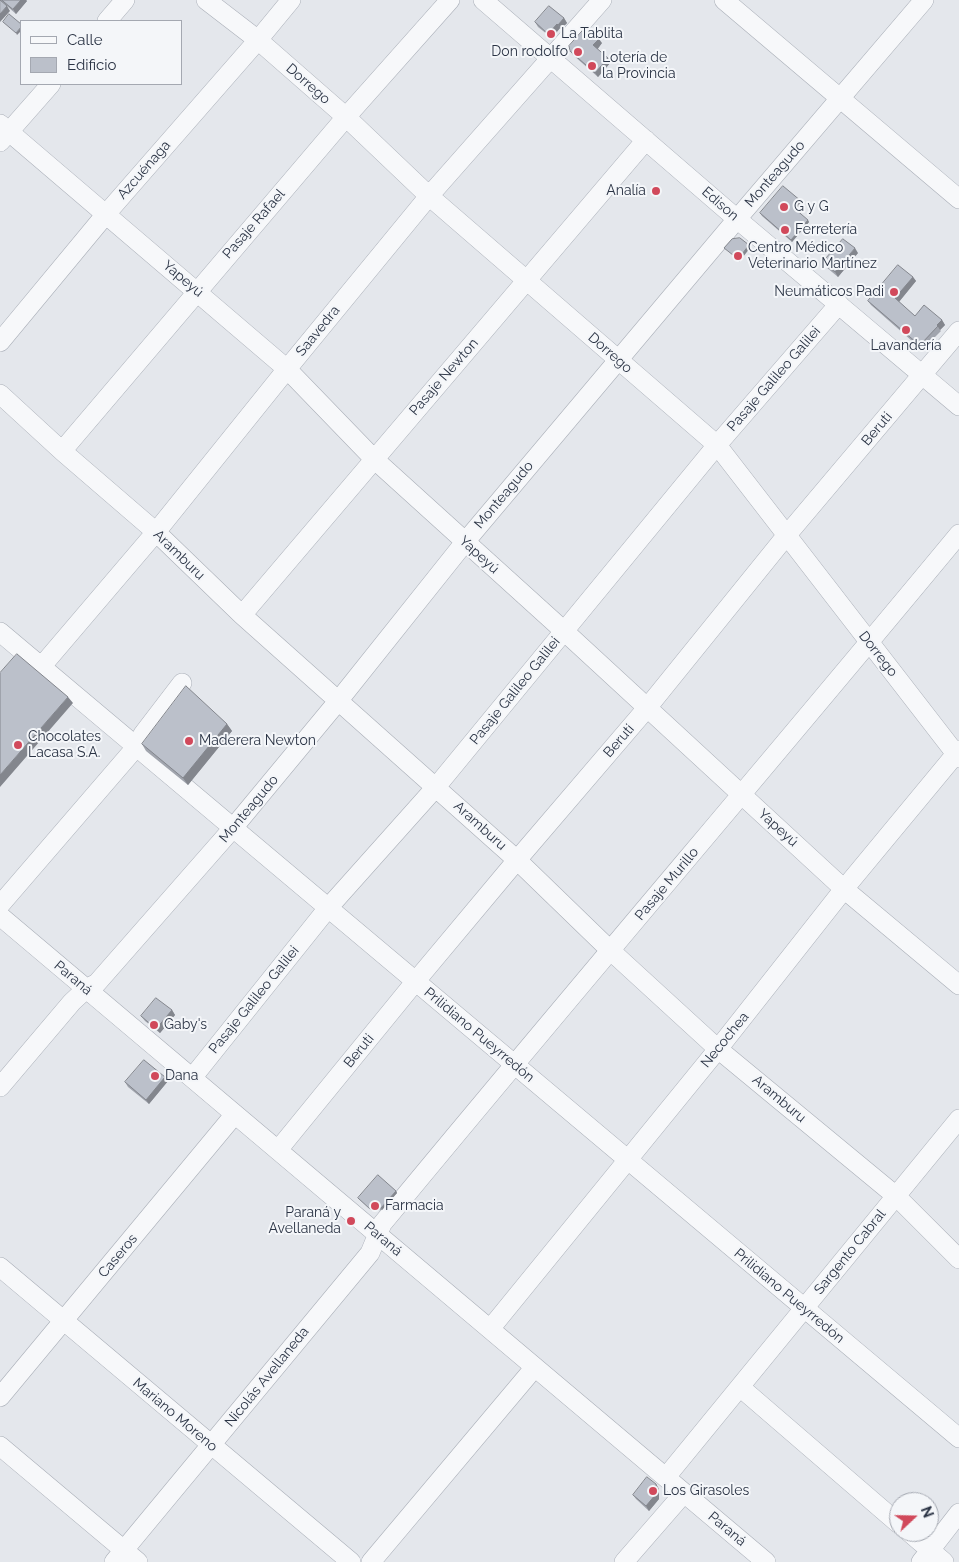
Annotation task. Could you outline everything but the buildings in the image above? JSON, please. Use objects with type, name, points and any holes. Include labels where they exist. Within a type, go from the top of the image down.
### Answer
[{"type":"street","points":[[108,20],[126,0]]},
{"type":"street","name":"Dorrego","points":[[206,0],[258,40],[346,117],[429,196],[717,445],[786,536],[958,754]]},
{"type":"street","name":"Azcuénaga","points":[[0,342],[106,214],[291,0]]},
{"type":"street","name":"Pasaje Rafael","points":[[62,451],[346,117],[450,0]]},
{"type":"street","name":"Edison","points":[[483,0],[737,219],[959,406]]},
{"type":"street","name":"Saavedra","points":[[41,667],[156,532],[429,196],[602,0]]},
{"type":"street","points":[[724,0],[959,199]]},
{"type":"street","name":"Monteagudo","points":[[0,1088],[72,1002],[86,989],[98,983],[233,828],[339,700],[465,542],[618,359],[924,0]]},
{"type":"street","points":[[3,132],[50,85]]},
{"type":"street","name":"Yapeyú","points":[[3,132],[106,214],[287,369],[374,459],[844,889],[959,985]]},
{"type":"street","name":"Pasaje Newton","points":[[242,615],[646,140]]},
{"type":"street","name":"Pasaje Galileo Galilei","points":[[192,1078],[328,908],[436,787],[717,445],[839,304]]},
{"type":"street","name":"Beruti","points":[[278,1150],[517,860],[647,708],[786,536],[959,331]]},
{"type":"street","name":"Aramburu","points":[[0,394],[62,451],[156,532],[242,615],[517,860],[718,1049],[896,1196],[959,1259]]},
{"type":"street","name":"Pasaje Murillo","points":[[377,1235],[382,1224],[514,1064],[870,643],[959,534]]},
{"type":"street","name":"Prilidiano Pueyrredón","points":[[0,632],[959,1438]]},
{"type":"street","points":[[0,905],[136,746],[182,682]]},
{"type":"street","name":"Necochea","points":[[490,1329],[718,1049],[844,889],[958,754]]},
{"type":"street","name":"Paraná","points":[[0,916],[766,1562]]},
{"type":"street","name":"Caseros","points":[[0,1397],[235,1114]]},
{"type":"street","name":"Sargento Cabral","points":[[666,1477],[959,1119]]},
{"type":"street","name":"Nicolás Avellaneda","points":[[125,1558],[212,1445],[370,1252],[377,1235]]},
{"type":"street","name":"Mariano Moreno","points":[[0,1267],[351,1562]]},
{"type":"street","points":[[371,1562],[535,1367]]},
{"type":"street","points":[[740,1387],[889,1515]]},
{"type":"street","points":[[0,1446],[125,1558]]},
{"type":"street","points":[[624,1562],[684,1493]]},
{"type":"street","points":[[918,1542],[932,1558],[959,1513]]},
{"type":"place","name":"La Tablita","points":[[551,34]]},
{"type":"place","name":"Don rodolfo","points":[[578,52]]},
{"type":"place","name":"Lotería de la Provincia","points":[[592,66]]},
{"type":"place","name":"Analía","points":[[656,191]]},
{"type":"place","name":"G y G","points":[[784,207]]},
{"type":"place","name":"Ferretería","points":[[785,230]]},
{"type":"place","name":"Centro Médico Veterinario Martínez","points":[[738,256]]},
{"type":"place","name":"Neumáticos Padi","points":[[894,292]]},
{"type":"place","name":"Lavandería","points":[[906,330]]},
{"type":"place","name":"Maderera Newton","points":[[189,741]]},
{"type":"place","name":"Chocolates Lacasa S.A.","points":[[18,745]]},
{"type":"place","name":"Gaby's","points":[[154,1025]]},
{"type":"place","name":"Dana","points":[[155,1076]]},
{"type":"place","name":"Farmacia","points":[[375,1206]]},
{"type":"place","name":"Paraná y Avellaneda","points":[[351,1221]]},
{"type":"place","name":"Los Girasoles","points":[[653,1491]]}]
